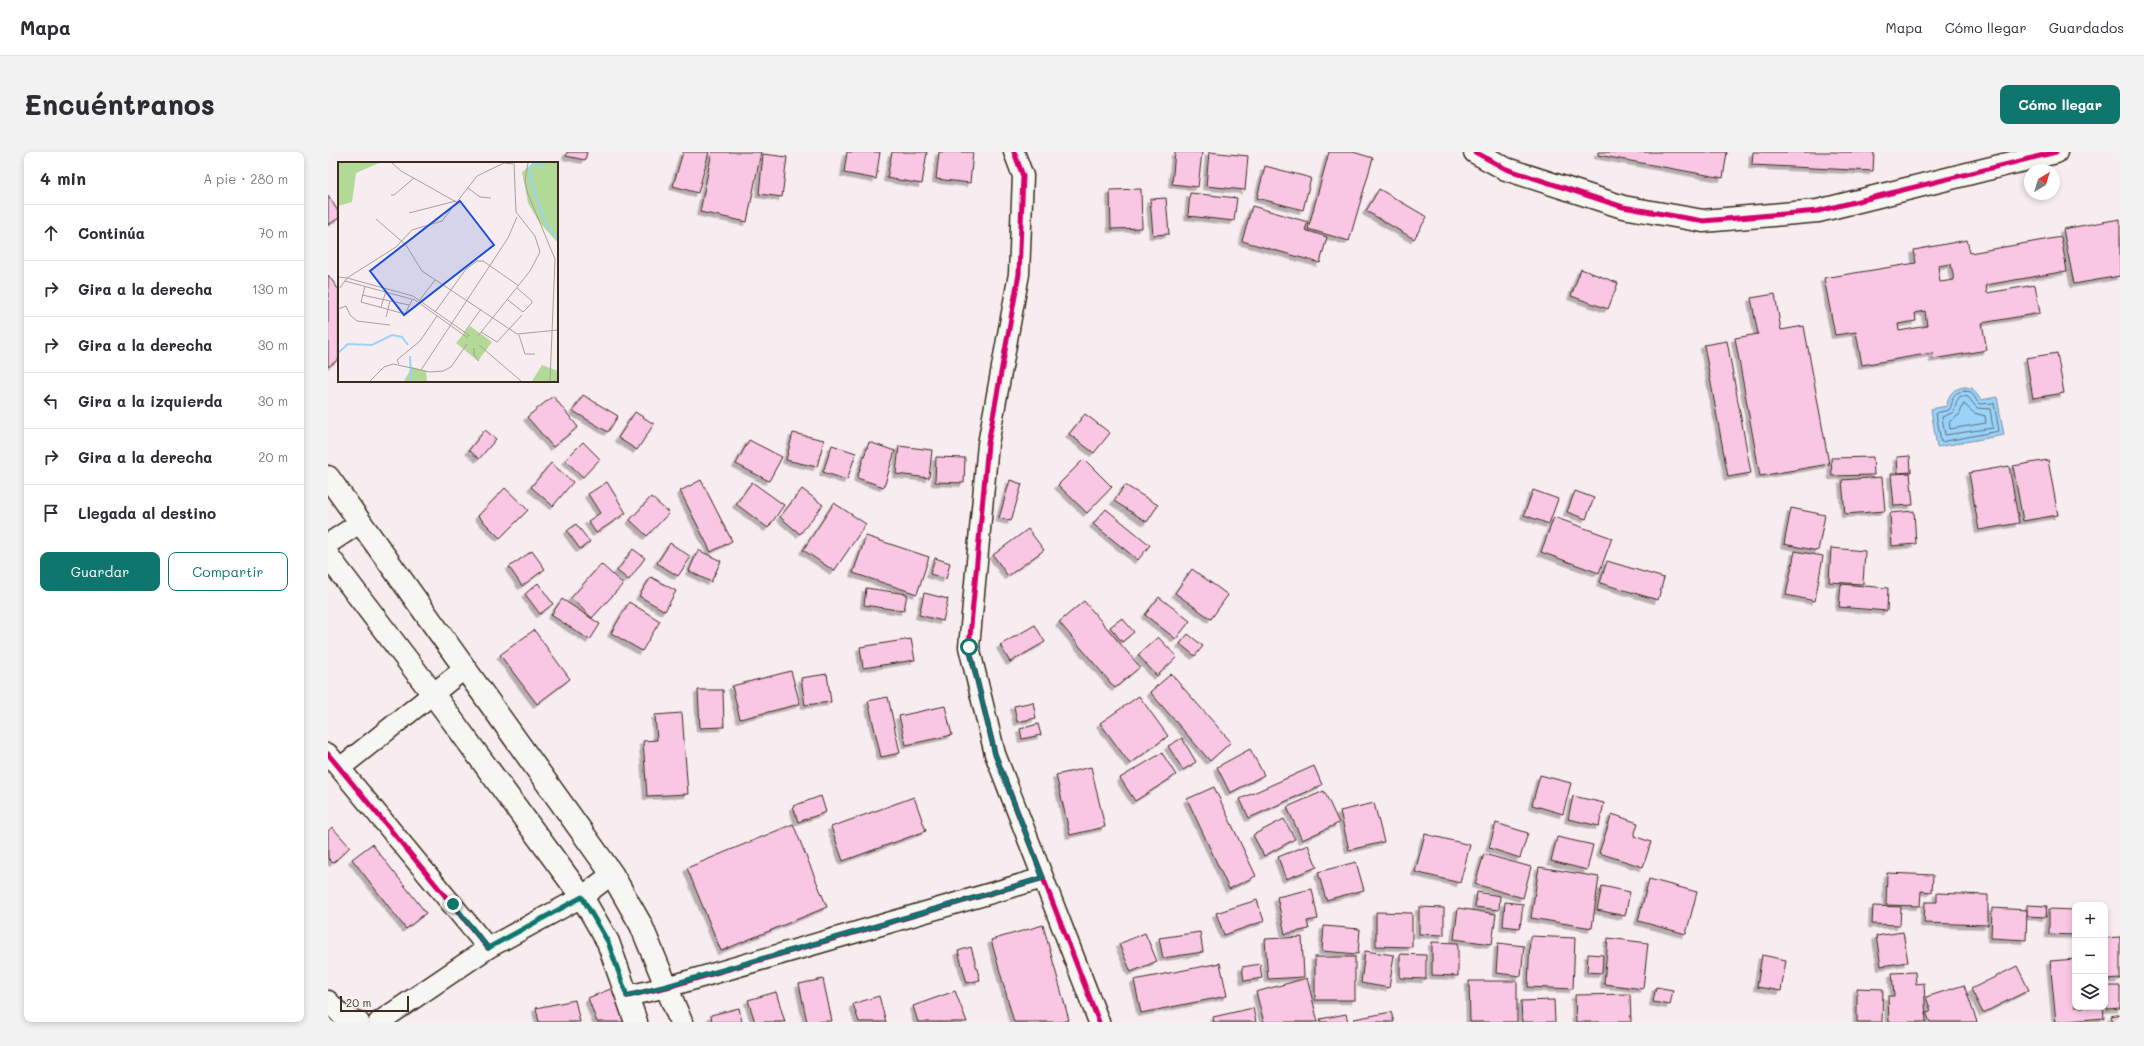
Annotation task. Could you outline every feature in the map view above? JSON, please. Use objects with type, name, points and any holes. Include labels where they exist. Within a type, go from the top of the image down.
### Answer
[{"type":"main road","points":[[1474,152],[1506,169],[1623,207],[1703,221],[1818,211],[2056,152]]},
{"type":"main road","points":[[328,477],[612,874],[641,925],[681,1022]]},
{"type":"main road","points":[[328,556],[433,694],[582,897],[608,942],[636,1022]]},
{"type":"street","points":[[1014,152],[1023,176],[1019,274],[988,444],[969,647],[995,754],[1099,1022]]},
{"type":"street","points":[[328,544],[361,522]]},
{"type":"street","points":[[464,669],[433,694],[334,761],[488,948]]},
{"type":"street","points":[[379,1022],[488,948],[582,897],[612,874]]},
{"type":"street","points":[[627,996],[667,986],[1043,878]]},
{"type":"street","points":[[328,1001],[342,1016],[359,1022]]},
{"type":"water","points":[[1965,387],[1972,388],[1981,400],[1997,397],[2004,435],[1937,447],[1931,409],[1947,406],[1950,395],[1957,389]]},
{"type":"building","points":[[567,152],[587,152],[585,160],[566,156]]},
{"type":"building","points":[[683,152],[709,152],[698,193],[673,186]]},
{"type":"building","points":[[712,152],[761,152],[747,222],[700,212]]},
{"type":"building","points":[[847,152],[880,152],[876,179],[844,173]]},
{"type":"building","points":[[892,152],[927,152],[922,184],[887,178]]},
{"type":"building","points":[[939,152],[973,152],[970,183],[936,179]]},
{"type":"building","points":[[1175,152],[1202,152],[1198,187],[1172,184]]},
{"type":"building","points":[[1209,152],[1248,156],[1245,190],[1206,186]]},
{"type":"building","points":[[1329,152],[1353,152],[1373,158],[1349,241],[1308,229]]},
{"type":"building","points":[[1598,152],[1727,152],[1723,178],[1598,155]]},
{"type":"building","points":[[1753,152],[1874,152],[1873,171],[1752,165]]},
{"type":"building","points":[[763,154],[787,157],[782,197],[759,194]]},
{"type":"building","points":[[1265,166],[1311,178],[1303,210],[1257,198]]},
{"type":"building","points":[[1141,189],[1142,228],[1111,229],[1110,190]]},
{"type":"building","points":[[1379,189],[1427,217],[1414,239],[1366,211]]},
{"type":"building","points":[[1190,193],[1237,198],[1234,221],[1188,216]]},
{"type":"building","points":[[328,195],[338,211],[338,219],[328,225]]},
{"type":"building","points":[[1166,198],[1169,234],[1153,235],[1150,199]]},
{"type":"building","points":[[1252,206],[1308,222],[1305,230],[1327,237],[1320,263],[1242,241]]},
{"type":"building","points":[[2120,219],[2120,276],[2074,284],[2063,229]]},
{"type":"building","points":[[2061,237],[2067,271],[1986,285],[1987,293],[2035,285],[2040,313],[1982,323],[1987,350],[1933,359],[1932,353],[1862,365],[1856,332],[1835,335],[1824,278],[1916,263],[1914,250],[1967,240],[1970,253]],"holes":[[[1951,264],[1954,280],[1940,282],[1938,266]],[[1925,311],[1927,326],[1899,331],[1898,324],[1916,321],[1915,313]]]},
{"type":"building","points":[[1581,269],[1618,283],[1608,309],[1571,296]]},
{"type":"building","points":[[328,275],[338,289],[338,360],[328,367]]},
{"type":"building","points":[[1775,294],[1781,330],[1804,326],[1829,464],[1760,476],[1735,338],[1758,334],[1751,298]]},
{"type":"building","points":[[1727,341],[1751,473],[1728,477],[1704,345]]},
{"type":"building","points":[[2057,353],[2064,393],[2033,398],[2026,358]]},
{"type":"building","points":[[583,395],[618,416],[608,432],[573,411]]},
{"type":"building","points":[[553,396],[578,427],[553,447],[527,417]]},
{"type":"building","points":[[635,412],[654,424],[637,450],[618,438]]},
{"type":"building","points":[[1085,414],[1110,433],[1094,453],[1069,434]]},
{"type":"building","points":[[485,430],[496,439],[479,459],[469,450]]},
{"type":"building","points":[[793,433],[824,440],[817,467],[786,460]]},
{"type":"building","points":[[749,440],[782,457],[769,481],[736,464]]},
{"type":"building","points":[[583,442],[600,459],[583,477],[565,460]]},
{"type":"building","points":[[869,442],[895,451],[884,487],[857,478]]},
{"type":"building","points":[[832,445],[856,453],[847,480],[823,472]]},
{"type":"building","points":[[899,446],[932,450],[929,478],[896,474]]},
{"type":"building","points":[[1910,456],[1911,472],[1898,473],[1897,457]]},
{"type":"building","points":[[936,457],[965,458],[964,483],[935,482]]},
{"type":"building","points":[[1873,457],[1874,475],[1832,476],[1831,458]]},
{"type":"building","points":[[1084,459],[1112,487],[1087,513],[1058,485]]},
{"type":"building","points":[[2048,460],[2058,515],[2023,521],[2013,466]]},
{"type":"building","points":[[551,463],[573,482],[553,506],[531,487]]},
{"type":"building","points":[[2009,466],[2019,523],[1979,530],[1969,473]]},
{"type":"building","points":[[1910,473],[1913,505],[1894,506],[1891,474]]},
{"type":"building","points":[[1882,477],[1885,511],[1845,514],[1842,480]]},
{"type":"building","points":[[701,480],[732,541],[711,552],[680,491]]},
{"type":"building","points":[[1010,480],[1022,484],[1011,521],[999,518]]},
{"type":"building","points":[[607,482],[626,513],[596,533],[588,521],[600,513],[588,494]]},
{"type":"building","points":[[752,482],[784,505],[768,528],[736,504]]},
{"type":"building","points":[[1125,485],[1158,505],[1147,522],[1114,501]]},
{"type":"building","points":[[505,488],[528,510],[500,538],[478,516]]},
{"type":"building","points":[[802,489],[823,505],[800,534],[780,517]]},
{"type":"building","points":[[1533,490],[1558,499],[1549,524],[1524,515]]},
{"type":"building","points":[[1575,491],[1594,498],[1586,519],[1567,512]]},
{"type":"building","points":[[651,497],[669,513],[647,536],[630,520]]},
{"type":"building","points":[[834,503],[866,524],[834,571],[803,550]]},
{"type":"building","points":[[1791,508],[1825,515],[1818,551],[1784,544]]},
{"type":"building","points":[[1106,509],[1150,545],[1138,560],[1093,524]]},
{"type":"building","points":[[1914,511],[1916,544],[1892,546],[1890,513]]},
{"type":"building","points":[[1554,517],[1612,538],[1599,573],[1541,552]]},
{"type":"building","points":[[576,524],[590,542],[580,549],[567,531]]},
{"type":"building","points":[[1028,529],[1044,550],[1008,576],[993,555]]},
{"type":"building","points":[[866,536],[929,557],[917,594],[853,573]]},
{"type":"building","points":[[670,543],[691,557],[678,576],[657,563]]},
{"type":"building","points":[[1831,548],[1865,551],[1863,584],[1829,582]]},
{"type":"building","points":[[633,549],[645,558],[629,580],[617,571]]},
{"type":"building","points":[[698,550],[721,561],[711,582],[689,571]]},
{"type":"building","points":[[532,551],[545,569],[522,586],[509,567]]},
{"type":"building","points":[[1795,551],[1823,556],[1815,601],[1786,595]]},
{"type":"building","points":[[935,558],[950,563],[946,579],[930,574]]},
{"type":"building","points":[[1607,561],[1664,578],[1658,600],[1600,583]]},
{"type":"building","points":[[601,564],[623,584],[592,618],[571,598]]},
{"type":"building","points":[[1192,569],[1228,595],[1211,619],[1175,593]]},
{"type":"building","points":[[651,577],[676,591],[665,611],[639,596]]},
{"type":"building","points":[[538,583],[553,604],[540,614],[525,594]]},
{"type":"building","points":[[1841,584],[1888,588],[1887,611],[1839,607]]},
{"type":"building","points":[[866,588],[907,594],[904,611],[864,605]]},
{"type":"building","points":[[924,593],[948,599],[943,621],[919,615]]},
{"type":"building","points":[[1159,597],[1190,621],[1176,639],[1145,615]]},
{"type":"building","points":[[562,599],[600,624],[590,640],[551,615]]},
{"type":"building","points":[[1084,601],[1140,667],[1115,688],[1059,622]]},
{"type":"building","points":[[629,602],[660,621],[642,651],[611,633]]},
{"type":"building","points":[[1122,618],[1134,632],[1122,642],[1110,627]]},
{"type":"building","points":[[1035,625],[1045,642],[1010,662],[1000,645]]},
{"type":"building","points":[[534,630],[570,679],[537,704],[500,655]]},
{"type":"building","points":[[1188,634],[1203,646],[1195,656],[1180,644]]},
{"type":"building","points":[[1158,637],[1177,657],[1157,676],[1138,655]]},
{"type":"building","points":[[911,639],[915,660],[863,668],[860,647]]},
{"type":"building","points":[[791,671],[800,704],[740,719],[732,686]]},
{"type":"building","points":[[827,674],[831,702],[805,705],[801,678]]},
{"type":"building","points":[[1171,674],[1231,742],[1210,761],[1150,692]]},
{"type":"building","points":[[698,690],[723,690],[724,727],[700,728]]},
{"type":"building","points":[[1139,696],[1168,736],[1130,764],[1100,723]]},
{"type":"building","points":[[888,697],[900,753],[881,757],[868,701]]},
{"type":"building","points":[[1033,702],[1036,718],[1017,722],[1014,706]]},
{"type":"building","points":[[945,706],[952,735],[906,745],[899,716]]},
{"type":"building","points":[[682,713],[688,794],[647,796],[643,741],[657,740],[655,715]]},
{"type":"building","points":[[1038,724],[1041,735],[1022,739],[1020,729]]},
{"type":"building","points":[[1182,738],[1196,762],[1183,770],[1168,746]]},
{"type":"building","points":[[1250,749],[1264,775],[1230,793],[1217,767]]},
{"type":"building","points":[[1162,753],[1176,775],[1135,801],[1120,778]]},
{"type":"building","points":[[1314,766],[1322,785],[1249,818],[1240,799]]},
{"type":"building","points":[[1091,767],[1105,827],[1070,835],[1056,775]]},
{"type":"building","points":[[1540,775],[1571,783],[1563,814],[1532,805]]},
{"type":"building","points":[[1214,787],[1256,876],[1229,889],[1187,799]]},
{"type":"building","points":[[1324,791],[1339,823],[1302,840],[1287,807]]},
{"type":"building","points":[[821,796],[826,812],[798,822],[793,806]]},
{"type":"building","points":[[1573,796],[1604,803],[1599,826],[1568,819]]},
{"type":"building","points":[[914,797],[926,831],[843,861],[831,827]]},
{"type":"building","points":[[1374,803],[1384,842],[1349,850],[1340,811]]},
{"type":"building","points":[[1612,814],[1638,823],[1634,836],[1651,842],[1643,867],[1599,853]]},
{"type":"building","points":[[1284,819],[1295,839],[1264,856],[1253,835]]},
{"type":"building","points":[[1496,823],[1528,833],[1520,858],[1489,848]]},
{"type":"building","points":[[793,824],[827,907],[721,951],[687,868]]},
{"type":"building","points":[[332,827],[350,847],[333,863],[328,858],[328,831]]},
{"type":"building","points":[[1425,834],[1470,845],[1460,883],[1415,872]]},
{"type":"building","points":[[1557,837],[1593,845],[1587,870],[1551,861]]},
{"type":"building","points":[[372,844],[426,913],[406,929],[352,859]]},
{"type":"building","points":[[1308,845],[1317,867],[1286,879],[1278,857]]},
{"type":"building","points":[[1484,854],[1531,867],[1523,898],[1475,884]]},
{"type":"building","points":[[1356,862],[1364,890],[1326,900],[1318,872]]},
{"type":"building","points":[[1539,867],[1599,877],[1592,928],[1531,918]]},
{"type":"building","points":[[1887,873],[1933,875],[1932,892],[1921,891],[1920,906],[1886,905]]},
{"type":"building","points":[[1649,879],[1697,892],[1686,934],[1638,921]]},
{"type":"building","points":[[1602,886],[1630,892],[1625,916],[1597,910]]},
{"type":"building","points":[[1312,889],[1318,919],[1307,921],[1309,929],[1285,934],[1277,897]]},
{"type":"building","points":[[1477,892],[1500,896],[1499,910],[1475,907]]},
{"type":"building","points":[[1937,893],[1988,895],[1988,925],[1924,923],[1925,902],[1937,902]]},
{"type":"building","points":[[1257,900],[1264,921],[1224,935],[1216,913]]},
{"type":"building","points":[[1505,902],[1523,904],[1520,928],[1503,926]]},
{"type":"building","points":[[2027,905],[2047,906],[2046,917],[2027,916]]},
{"type":"building","points":[[1873,906],[1901,907],[1900,925],[1872,924]]},
{"type":"building","points":[[1419,907],[1444,908],[1444,935],[1419,934]]},
{"type":"building","points":[[1458,908],[1496,914],[1492,944],[1454,939]]},
{"type":"building","points":[[1992,908],[2027,910],[2026,940],[1991,938]]},
{"type":"building","points":[[2049,909],[2072,910],[2072,935],[2049,934]]},
{"type":"building","points":[[1376,912],[1412,913],[1412,947],[1376,946]]},
{"type":"building","points":[[1043,925],[1069,1020],[1061,1022],[1014,1022],[991,940]]},
{"type":"building","points":[[1324,926],[1360,929],[1358,954],[1322,951]]},
{"type":"building","points":[[1200,932],[1203,952],[1163,958],[1159,938]]},
{"type":"building","points":[[1903,932],[1908,962],[1881,966],[1876,936]]},
{"type":"building","points":[[1145,933],[1157,961],[1131,972],[1119,944]]},
{"type":"building","points":[[1530,936],[1575,938],[1573,989],[1528,987]]},
{"type":"building","points":[[1302,937],[1304,977],[1268,979],[1265,939]]},
{"type":"building","points":[[2120,937],[2120,979],[2108,980],[2108,938]]},
{"type":"building","points":[[1608,938],[1648,943],[1643,989],[1604,984]]},
{"type":"building","points":[[1432,942],[1458,943],[1458,976],[1432,975]]},
{"type":"building","points":[[1498,943],[1524,946],[1521,976],[1496,973]]},
{"type":"building","points":[[971,947],[980,980],[967,983],[958,951]]},
{"type":"building","points":[[1365,951],[1394,955],[1389,988],[1361,983]]},
{"type":"building","points":[[1400,954],[1426,955],[1426,979],[1400,978]]},
{"type":"building","points":[[1588,954],[1603,955],[1602,973],[1587,972]]},
{"type":"building","points":[[1762,955],[1786,960],[1781,991],[1757,987]]},
{"type":"building","points":[[1315,957],[1355,957],[1355,1000],[1315,1000]]},
{"type":"building","points":[[2072,959],[2072,1010],[2103,1010],[2104,1018],[2056,1022],[2050,961]]},
{"type":"building","points":[[1220,963],[1227,996],[1141,1013],[1134,980]]},
{"type":"building","points":[[1260,964],[1262,978],[1244,981],[1242,967]]},
{"type":"building","points":[[2017,966],[2029,990],[1983,1013],[1971,989]]},
{"type":"building","points":[[1915,972],[1916,984],[1924,983],[1926,1022],[1889,1022],[1888,996],[1894,996],[1892,973]]},
{"type":"building","points":[[1307,978],[1318,1022],[1264,1022],[1256,992]]},
{"type":"building","points":[[823,979],[832,1021],[807,1022],[799,984]]},
{"type":"building","points":[[1469,981],[1517,981],[1517,1022],[1470,1022]]},
{"type":"building","points":[[1964,985],[1977,1022],[1930,1022],[1926,1012],[1931,1011],[1926,997]]},
{"type":"building","points":[[2108,986],[2120,986],[2120,1008],[2108,1009]]},
{"type":"building","points":[[1656,987],[1673,990],[1670,1005],[1653,1002]]},
{"type":"building","points":[[613,988],[626,1022],[597,1022],[588,998]]},
{"type":"building","points":[[1857,988],[1883,989],[1882,1022],[1857,1022]]},
{"type":"building","points":[[955,991],[967,1022],[918,1022],[913,1006]]},
{"type":"building","points":[[776,992],[785,1022],[755,1022],[748,1000]]},
{"type":"building","points":[[1630,994],[1631,1022],[1576,1022],[1575,995]]},
{"type":"building","points":[[879,996],[886,1022],[859,1022],[853,1004]]},
{"type":"building","points":[[575,1000],[580,1022],[539,1022],[536,1008]]},
{"type":"building","points":[[1554,1000],[1555,1022],[1522,1022],[1521,1001]]},
{"type":"building","points":[[739,1008],[742,1022],[712,1022],[711,1015]]},
{"type":"building","points":[[1253,1008],[1256,1022],[1214,1022],[1213,1017]]},
{"type":"building","points":[[1391,1012],[1394,1022],[1354,1022],[1354,1019]]},
{"type":"building","points":[[1346,1014],[1348,1022],[1321,1022],[1320,1019]]},
{"type":"building","points":[[2120,1014],[2120,1022],[2113,1022],[2111,1016]]},
{"type":"cycle path","points":[[1014,152],[1023,176],[1019,274],[988,444],[969,647],[995,754],[1099,1022]]},
{"type":"cycle path","points":[[1475,152],[1506,169],[1623,207],[1703,221],[1818,211],[2056,152]]},
{"type":"cycle path","points":[[328,754],[488,948]]},
{"type":"cycle path","points":[[627,996],[667,987],[1043,878]]},
{"type":"route","points":[[453,904],[488,948],[582,897],[608,942],[627,996],[667,986],[1043,878],[995,754],[969,647]]}]
